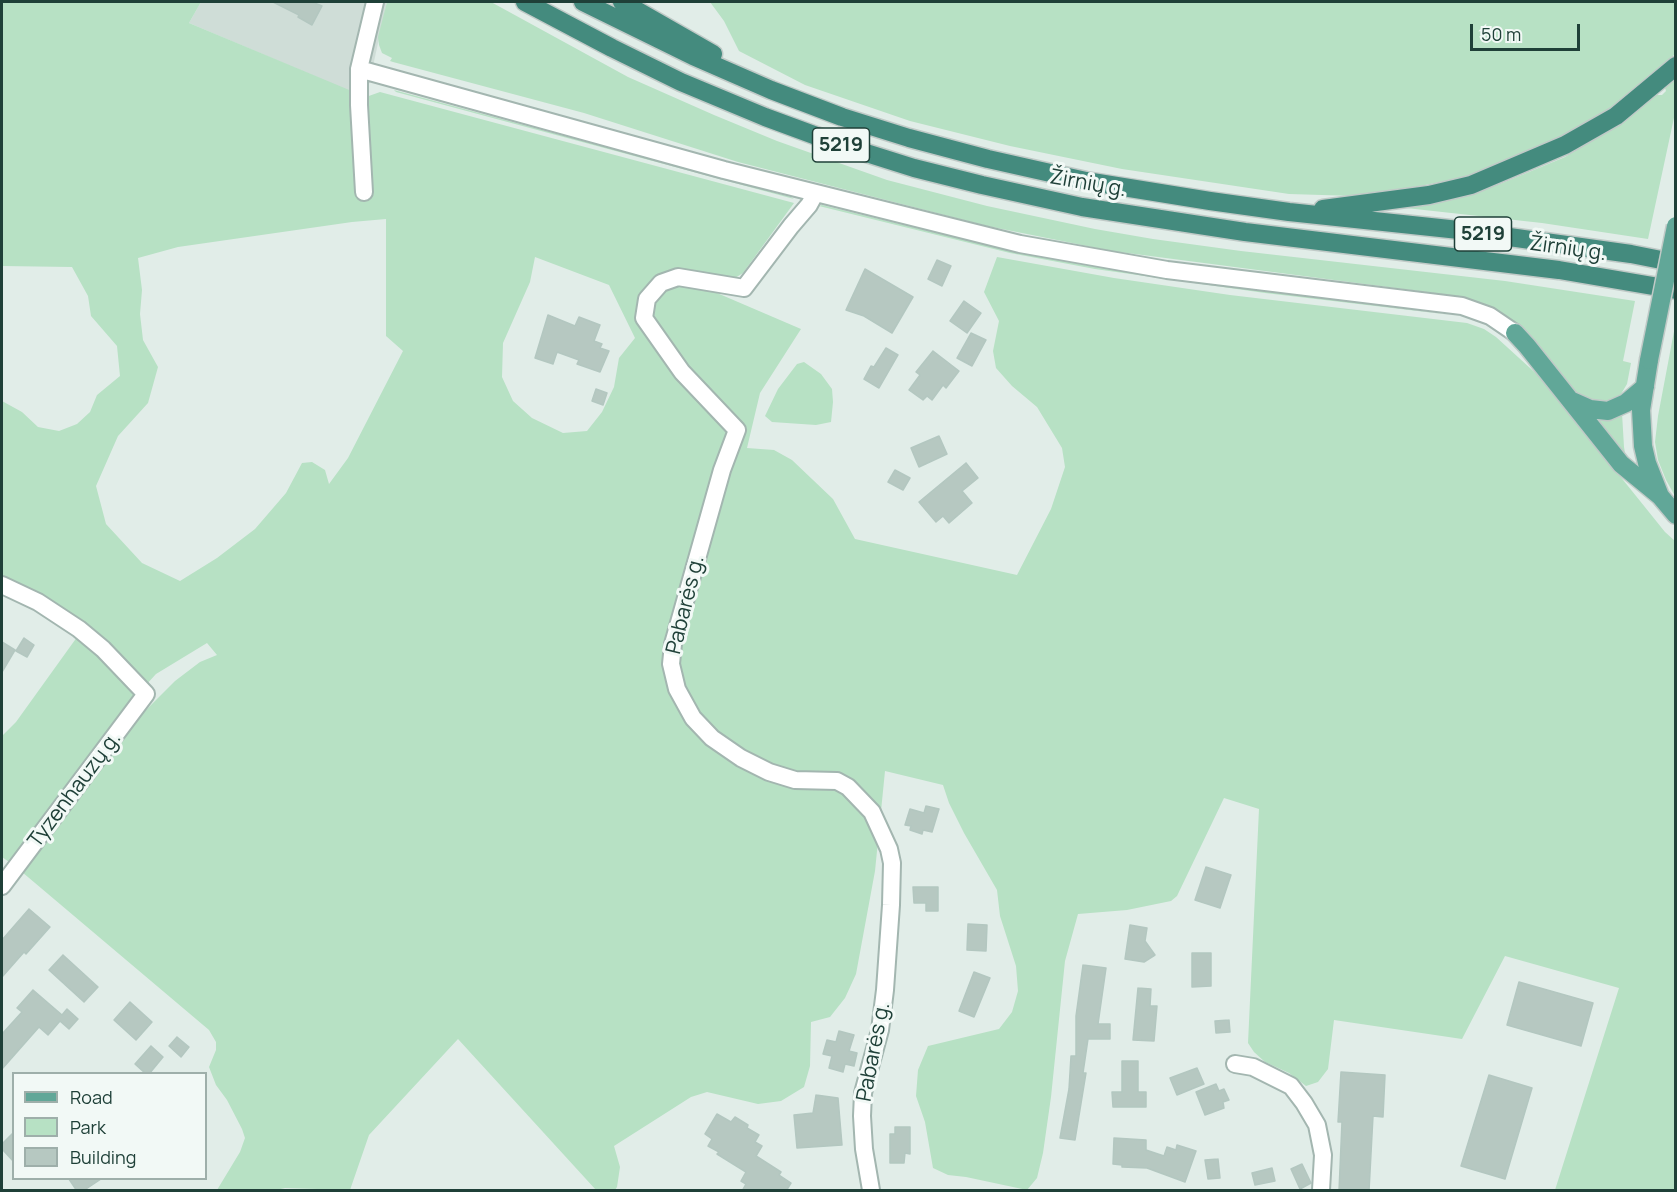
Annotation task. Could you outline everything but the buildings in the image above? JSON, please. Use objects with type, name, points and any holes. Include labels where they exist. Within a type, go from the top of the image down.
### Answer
[{"type":"highway","name":"Žirnių g.","points":[[525,2],[681,82],[765,117],[841,145],[914,168],[1093,209],[1245,232],[1559,270],[1676,290]]},
{"type":"highway","name":"Žirnių g.","points":[[583,2],[683,52],[771,90],[842,117],[988,159],[1086,181],[1289,212],[1459,230],[1631,254],[1676,263]]},
{"type":"highway","name":"5219","points":[[622,2],[771,90]]},
{"type":"highway","points":[[1289,212],[1382,202],[1429,195],[1471,185],[1565,145],[1616,116],[1676,66]]},
{"type":"main road","points":[[1660,496],[1643,446],[1641,410],[1676,226]]},
{"type":"main road","points":[[1515,333],[1621,464],[1660,496],[1676,515]]},
{"type":"main road","points":[[1571,401],[1590,409],[1608,411],[1626,403],[1645,387]]},
{"type":"street","points":[[364,192],[359,69],[373,5]]},
{"type":"street","points":[[359,69],[815,194],[1020,244],[1133,264],[1462,306],[1490,316],[1515,333]]},
{"type":"street","name":"Pabarės g.","points":[[815,194],[809,205],[744,288],[678,277],[661,283],[647,299],[644,318],[682,372],[737,430],[722,470],[673,644],[671,664],[676,689],[693,718],[712,738],[741,758],[769,772],[795,780],[837,781],[848,787],[872,812],[889,849],[892,863],[891,905],[885,990],[880,1030],[863,1093],[864,1149],[871,1191]]},
{"type":"street","name":"Tyzenhauzų g.","points":[[2,585],[38,602],[79,629],[103,649],[146,694],[2,886]]},
{"type":"street","points":[[1235,1064],[1252,1067],[1291,1086],[1304,1103],[1317,1125],[1323,1155],[1321,1191]]},
{"type":"shaded area","points":[[201,2],[387,2],[366,98],[189,23]]},
{"type":"green space","points":[[2,2],[201,2],[189,23],[366,97],[380,92],[794,203],[743,273],[722,282],[717,293],[801,329],[760,393],[747,448],[774,450],[792,460],[833,499],[855,539],[1017,575],[1051,509],[1065,467],[1062,448],[1037,407],[1012,386],[996,368],[993,351],[999,321],[984,292],[997,257],[1114,278],[1230,295],[1467,323],[1484,329],[1541,378],[1665,532],[1675,541],[1675,1190],[1555,1190],[1619,988],[1505,956],[1462,1039],[1334,1020],[1328,1069],[1318,1082],[1306,1086],[1289,1073],[1265,1062],[1248,1043],[1259,809],[1224,798],[1177,896],[1171,901],[1127,910],[1078,914],[1065,961],[1051,1097],[1037,1178],[1027,1190],[948,1175],[933,1168],[925,1122],[916,1096],[918,1070],[928,1046],[999,1029],[1012,1012],[1018,991],[1016,966],[1000,916],[997,890],[964,833],[943,785],[885,771],[875,871],[856,974],[845,998],[830,1017],[811,1022],[810,1066],[804,1087],[781,1101],[758,1104],[707,1092],[691,1097],[614,1146],[620,1167],[617,1187],[615,1190],[596,1190],[458,1039],[369,1135],[350,1190],[285,1188],[217,1190],[240,1152],[245,1138],[227,1100],[216,1085],[209,1067],[216,1050],[216,1042],[209,1030],[22,872],[142,714],[175,681],[200,662],[217,655],[207,643],[156,674],[135,697],[12,864],[2,857],[2,736],[16,722],[85,626],[2,580],[2,401],[22,412],[38,427],[59,431],[77,424],[90,412],[97,395],[120,376],[117,346],[91,316],[88,296],[72,267],[2,266]],"holes":[[[386,219],[386,336],[403,351],[348,458],[329,484],[325,470],[312,462],[302,463],[286,493],[255,529],[217,558],[180,581],[142,563],[106,524],[96,486],[118,436],[148,403],[158,367],[143,340],[140,314],[142,290],[138,258],[178,247]],[[535,257],[609,285],[635,338],[619,358],[614,387],[602,412],[587,431],[563,433],[532,418],[513,401],[502,377],[503,343],[530,282]]]},
{"type":"green space","points":[[387,2],[491,2],[628,77],[777,141],[887,180],[987,206],[1153,239],[1505,281],[1635,301],[1623,361],[1631,363],[1627,384],[1621,394],[1609,402],[1599,403],[1576,394],[1522,329],[1501,312],[1480,303],[1449,295],[1112,251],[987,226],[738,162],[584,113],[393,62],[390,61],[392,58],[382,53],[378,37]]},
{"type":"green space","points":[[710,2],[1675,2],[1675,54],[1612,107],[1572,133],[1476,175],[1355,196],[1289,194],[1122,169],[1010,146],[910,121],[805,85],[739,51],[724,21]]},
{"type":"green space","points":[[1675,78],[1675,113],[1648,239],[1542,223],[1406,208],[1500,184],[1565,157],[1611,129],[1656,95],[1662,95],[1666,91],[1665,88]]},
{"type":"green space","points":[[394,90],[791,197],[794,199],[396,92]]},
{"type":"green space","points":[[819,206],[990,246],[1084,265],[1460,316],[1265,293],[1095,269],[1010,253]]},
{"type":"green space","points":[[1675,326],[1676,496],[1658,460],[1655,442]]},
{"type":"green space","points":[[804,362],[821,374],[832,389],[831,422],[816,425],[772,422],[765,416],[778,389],[797,364]]},
{"type":"green space","points":[[1622,413],[1626,459],[1593,419],[1605,420]]}]
